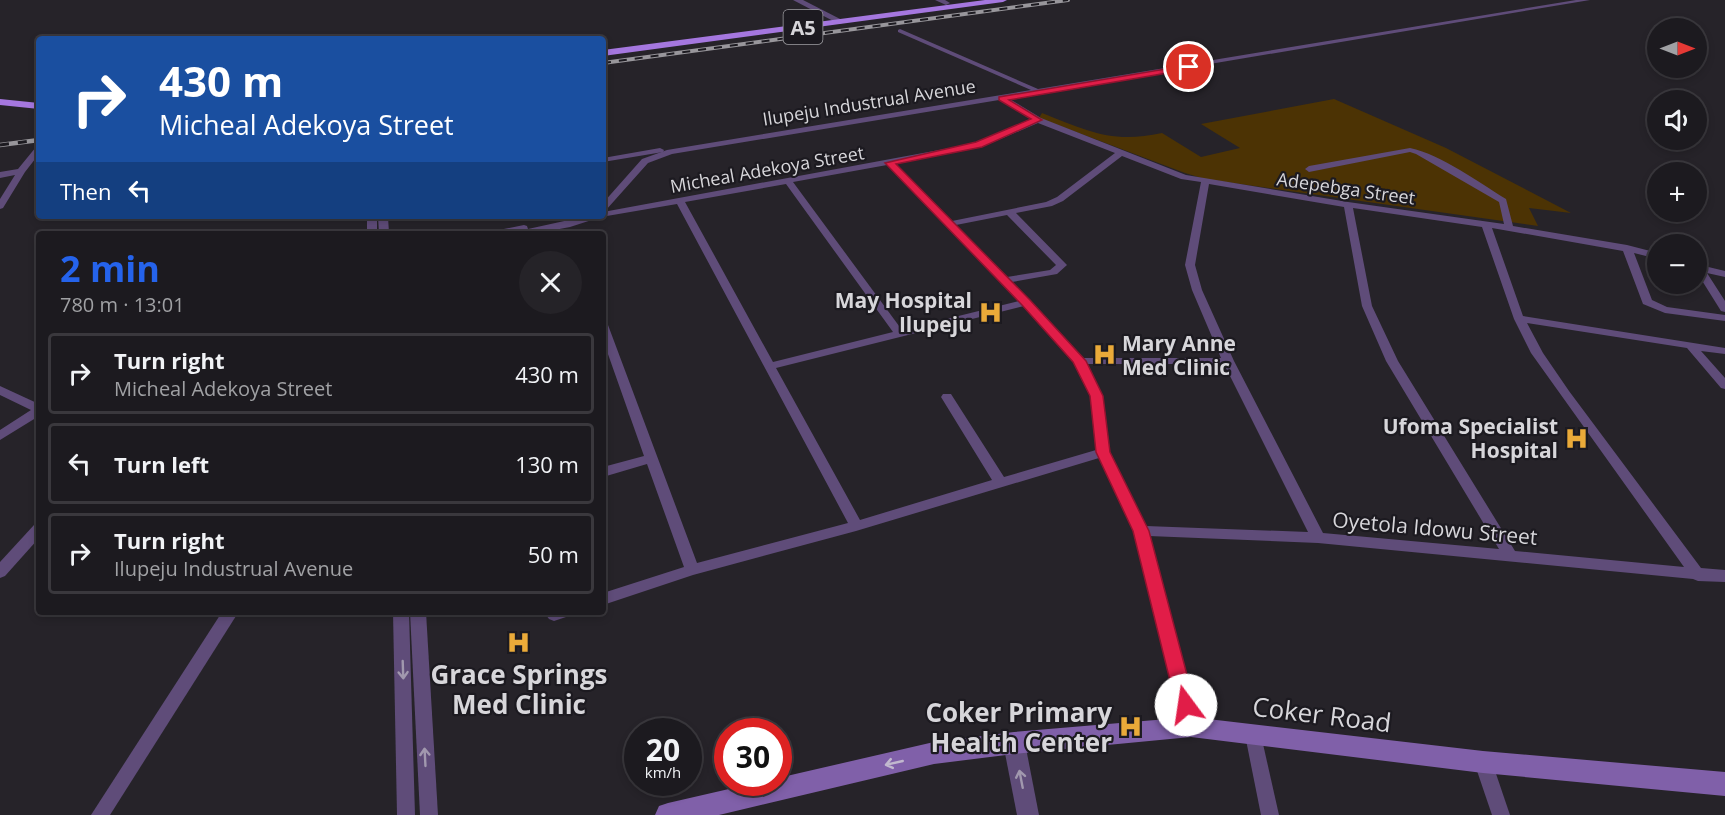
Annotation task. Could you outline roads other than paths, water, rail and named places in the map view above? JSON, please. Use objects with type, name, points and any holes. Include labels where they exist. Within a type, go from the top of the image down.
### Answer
[{"type":"highway","name":"A5","points":[[839,20],[943,1],[968,0]]},
{"type":"highway","name":"A5","points":[[606,51],[1003,0]]},
{"type":"highway","points":[[0,102],[36,106]]},
{"type":"highway","points":[[0,108],[36,112]]},
{"type":"main road","name":"Coker Road","points":[[668,815],[934,753],[1014,743],[1191,727],[1483,762],[1725,784]]},
{"type":"street","points":[[796,0],[839,20]]},
{"type":"street","name":"Ilupeju Industrual Avenue","points":[[606,160],[1566,0]]},
{"type":"street","name":"Ilupeju Industrual Avenue","points":[[606,205],[645,161],[660,154],[828,124],[1002,98],[1587,0]]},
{"type":"street","points":[[900,31],[1035,89]]},
{"type":"street","name":"Adepebga Street","points":[[1002,98],[1038,120],[1174,174],[1205,182],[1509,228],[1647,253]]},
{"type":"street","name":"Micheal Adekoya Street","points":[[606,214],[979,145],[1038,120]]},
{"type":"street","points":[[1309,169],[1397,151],[1419,152],[1503,201],[1509,228]]},
{"type":"street","points":[[0,206],[21,171],[36,153]]},
{"type":"street","points":[[950,224],[1049,204],[1060,199],[1120,153]]},
{"type":"street","points":[[890,163],[1005,280],[1079,361],[1096,396],[1103,452],[1141,531],[1191,727]]},
{"type":"street","points":[[0,174],[21,171]]},
{"type":"street","points":[[788,181],[899,333]]},
{"type":"street","points":[[1205,182],[1190,265],[1197,290],[1228,361],[1318,538]]},
{"type":"street","points":[[680,201],[855,526]]},
{"type":"street","points":[[1348,205],[1367,306],[1392,361],[1510,555]]},
{"type":"street","points":[[1005,280],[1053,272],[1062,265],[1010,213]]},
{"type":"street","points":[[506,231],[557,219]]},
{"type":"street","points":[[534,231],[588,219]]},
{"type":"street","points":[[1486,225],[1519,319],[1537,353],[1698,574]]},
{"type":"street","points":[[1627,248],[1647,302],[1665,310],[1725,318]]},
{"type":"street","points":[[1707,269],[1725,274]]},
{"type":"street","points":[[1707,281],[1725,309]]},
{"type":"street","points":[[770,366],[1026,302]]},
{"type":"street","points":[[1519,319],[1725,351]]},
{"type":"street","points":[[606,334],[692,570]]},
{"type":"street","points":[[1691,346],[1725,385]]},
{"type":"street","points":[[1079,361],[1228,361]]},
{"type":"street","points":[[0,390],[36,408]]},
{"type":"street","points":[[947,397],[1000,482]]},
{"type":"street","points":[[0,436],[36,411]]},
{"type":"street","points":[[606,598],[692,570],[855,526],[1103,452]]},
{"type":"street","points":[[606,471],[650,459]]},
{"type":"street","name":"Oyetola Idowu Street","points":[[1141,531],[1318,538],[1725,576]]},
{"type":"street","points":[[0,572],[36,533]]},
{"type":"street","points":[[401,615],[406,815]]},
{"type":"street","points":[[418,615],[429,815]]},
{"type":"street","points":[[100,815],[228,616]]},
{"type":"street","points":[[1253,735],[1270,815]]},
{"type":"street","points":[[1014,743],[1028,815]]},
{"type":"street","points":[[1483,762],[1501,815]]},
{"type":"railway","points":[[606,63],[1068,0]]},
{"type":"railway","points":[[0,145],[36,140]]},
{"type":"place","name":"May Hospital Ilupeju","points":[[990,312]]},
{"type":"place","name":"Mary Anne Med Clinic","points":[[1104,355]]},
{"type":"place","name":"Ufoma Specialist Hospital","points":[[1576,438]]},
{"type":"place","name":"Grace Springs Med Clinic","points":[[519,643]]},
{"type":"place","name":"Coker Primary Health Center","points":[[1130,727]]}]
